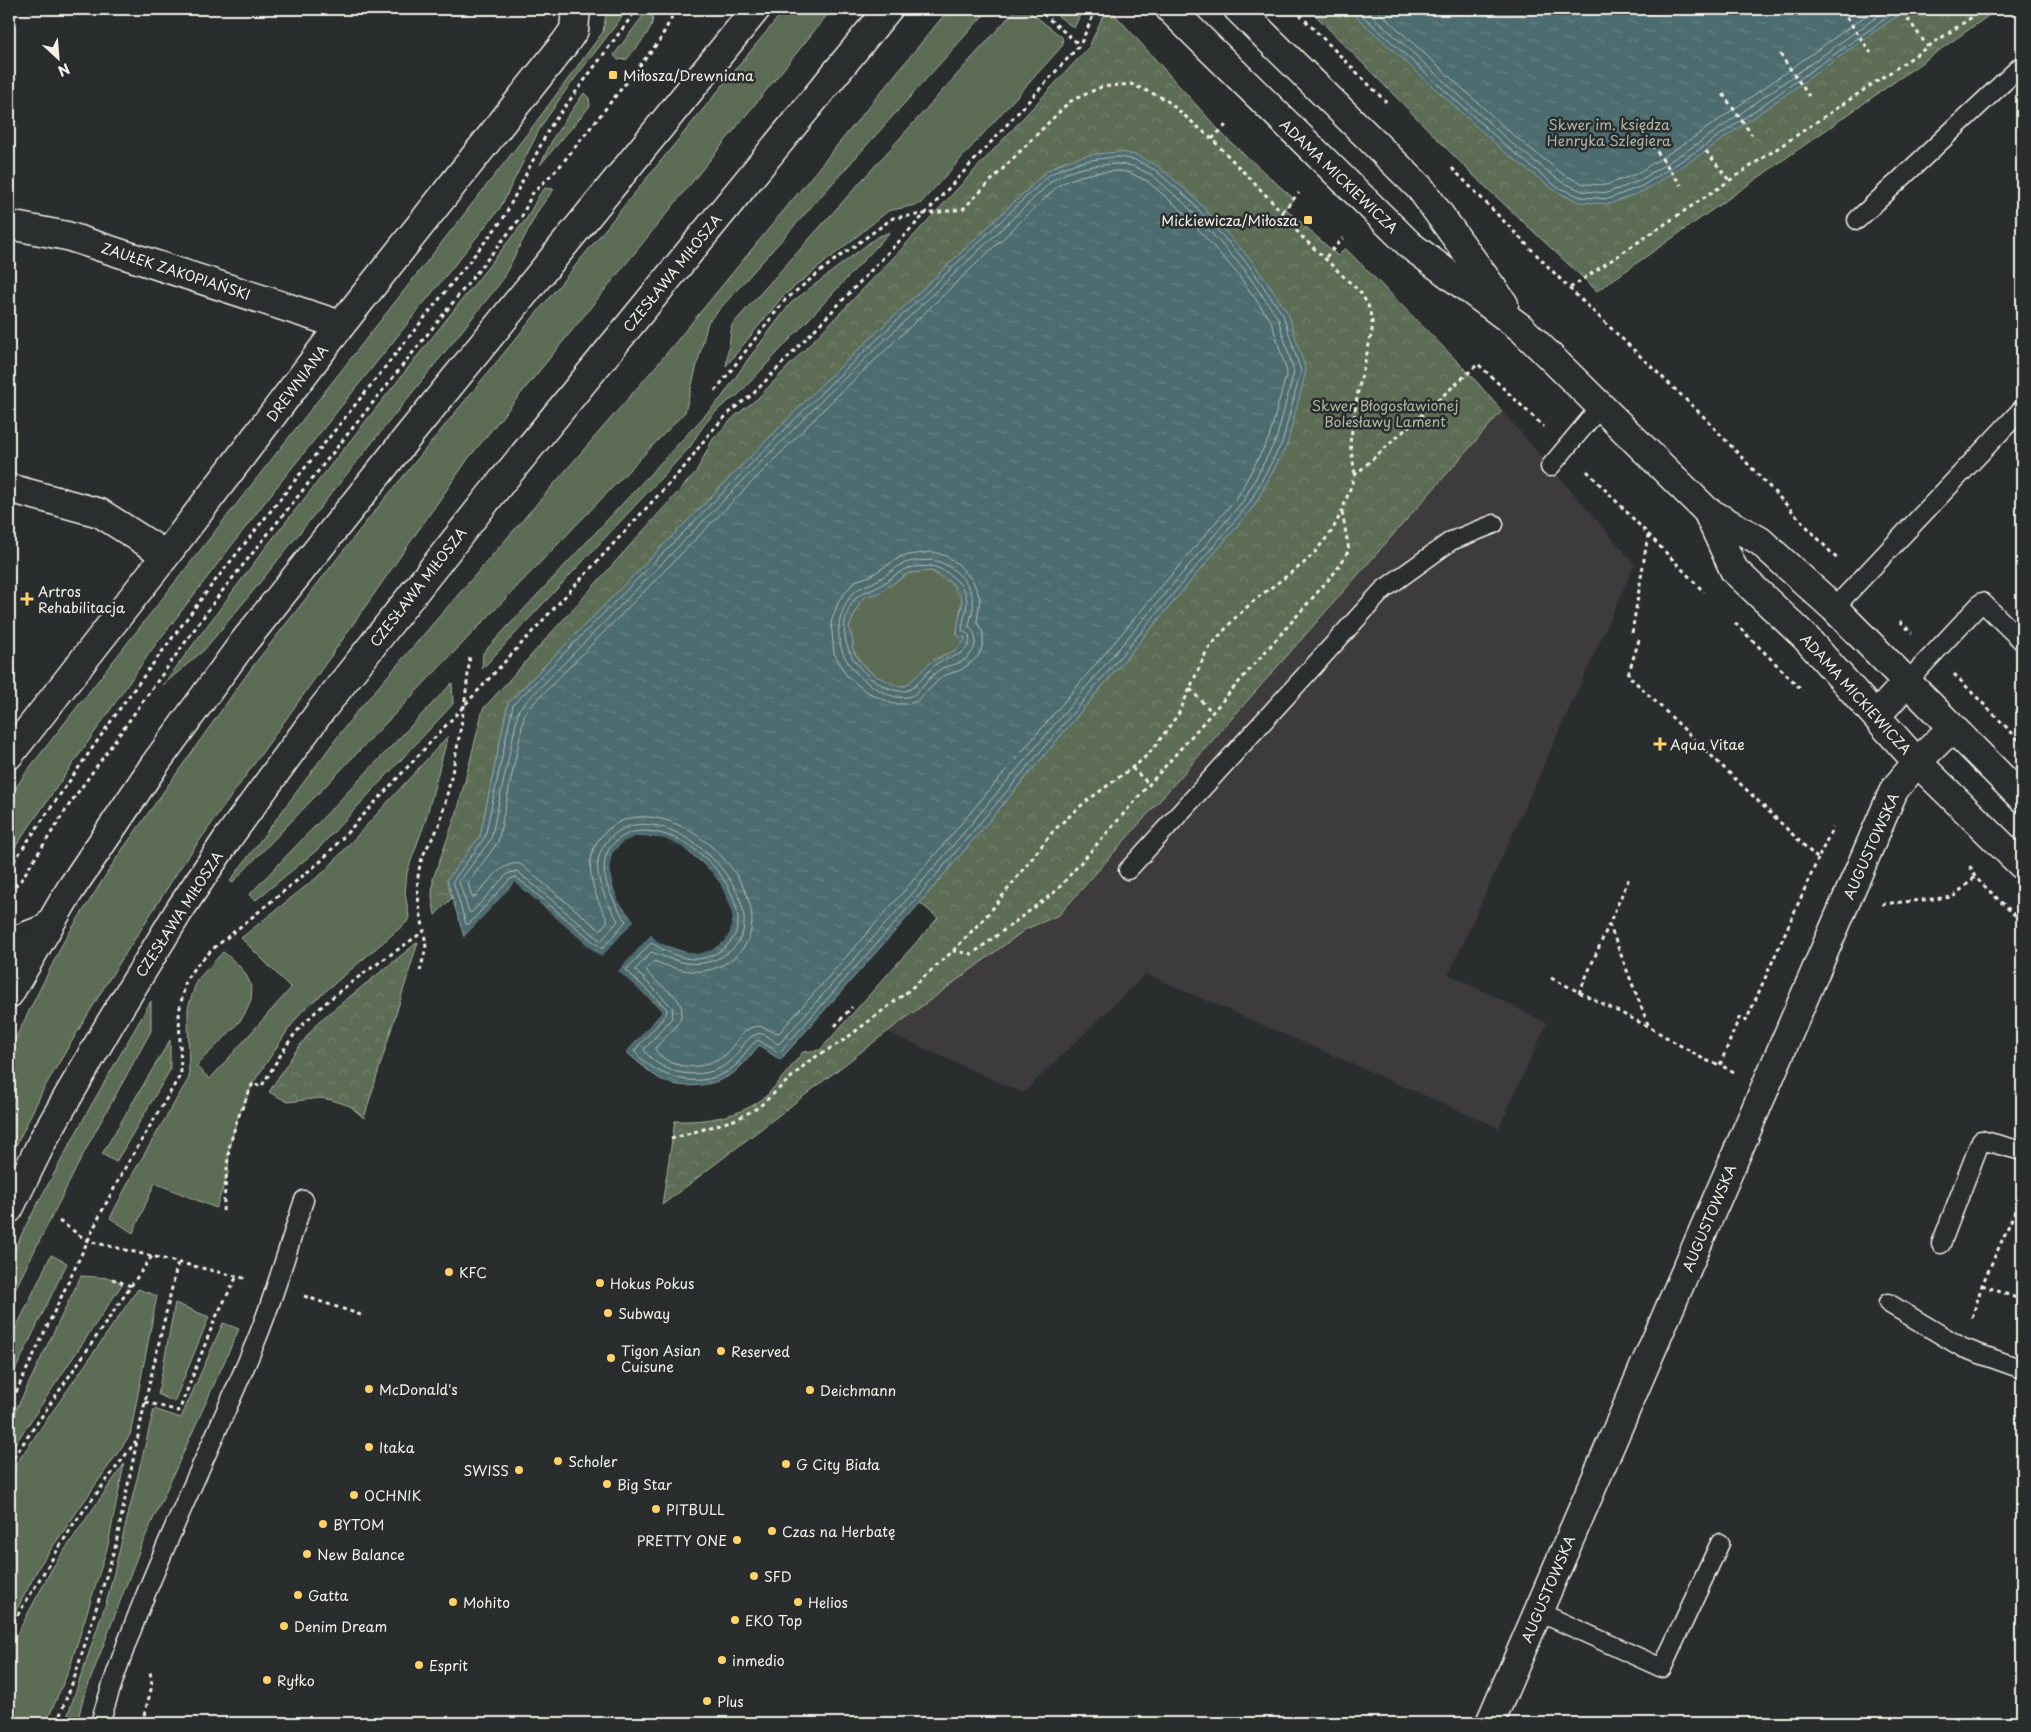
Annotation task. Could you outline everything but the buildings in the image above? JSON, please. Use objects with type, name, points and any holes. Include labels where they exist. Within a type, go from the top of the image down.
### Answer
[{"type":"street","name":"DREWNIANA","points":[[9,755],[166,555],[341,325],[565,43],[574,30],[576,9]]},
{"type":"street","points":[[9,994],[47,928],[155,764],[243,643],[410,434],[756,9]]},
{"type":"street","name":"CZESŁAWA MIŁOSZA","points":[[9,1209],[44,1138],[111,1022],[179,911],[234,830],[320,713],[490,496],[888,9]]},
{"type":"street","name":"ADAMA MICKIEWICZA","points":[[1170,9],[1411,246],[1522,328],[1707,511],[1760,540],[1834,608],[2022,798]]},
{"type":"street","name":"ADAMA MICKIEWICZA","points":[[1238,9],[1421,189],[1522,328]]},
{"type":"street","name":"ZAUŁEK ZAKOPIAŃSKI","points":[[9,225],[67,236],[341,325]]},
{"type":"street","points":[[9,488],[100,513],[166,555]]},
{"type":"street","name":"ADAMA MICKIEWICZA","points":[[1707,511],[1734,570],[1804,637],[1917,762],[2022,865]]},
{"type":"street","points":[[1804,637],[1834,608]]},
{"type":"street","points":[[1876,716],[1907,682]]},
{"type":"street","name":"AUGUSTOWSKA","points":[[1490,1723],[1894,790],[1917,762],[1952,728]]},
{"type":"street","points":[[9,943],[47,928]]},
{"type":"lane","points":[[1857,220],[2022,65]]},
{"type":"lane","points":[[1550,467],[1601,406]]},
{"type":"lane","points":[[1834,608],[2022,409]]},
{"type":"lane","points":[[1128,870],[1383,590],[1450,541],[1494,524]]},
{"type":"lane","points":[[1907,682],[1982,602],[2022,641]]},
{"type":"lane","points":[[1941,1244],[1981,1140],[2022,1151]]},
{"type":"lane","points":[[100,1723],[155,1568],[258,1338],[304,1200]]},
{"type":"lane","points":[[1888,1303],[1963,1348],[2022,1369]]},
{"type":"lane","points":[[1538,1612],[1662,1668],[1720,1543]]},
{"type":"path","points":[[9,868],[123,704],[211,586],[504,219],[550,127],[637,9]]},
{"type":"path","points":[[666,9],[672,14]]},
{"type":"path","points":[[9,892],[21,880],[71,802],[219,595],[522,216],[532,194],[560,166],[654,47],[676,9]]},
{"type":"path","points":[[1037,9],[1080,45]]},
{"type":"path","points":[[9,1407],[125,1168],[181,1074],[180,1012],[186,980],[194,968],[214,948],[321,861],[687,464],[707,434],[730,410],[752,395],[924,214],[1080,45],[1096,9]]},
{"type":"path","points":[[1294,9],[1392,107]]},
{"type":"path","points":[[1570,289],[1984,9]]},
{"type":"path","points":[[1842,11],[1871,53]]},
{"type":"path","points":[[1903,12],[1928,46]]},
{"type":"path","points":[[1780,54],[1809,96]]},
{"type":"path","points":[[715,391],[785,300],[893,218],[963,209],[1069,102],[1101,87],[1131,84],[1165,99],[1212,139],[1282,212],[1300,235],[1326,257],[1361,293],[1368,305],[1372,320],[1372,332],[1358,391],[1350,443],[1355,475]]},
{"type":"path","points":[[1723,94],[1752,135]]},
{"type":"path","points":[[1212,139],[1227,124]]},
{"type":"path","points":[[1652,144],[1681,185]]},
{"type":"path","points":[[1706,151],[1729,180]]},
{"type":"path","points":[[1448,164],[1570,289],[1703,416],[1858,582]]},
{"type":"path","points":[[1282,212],[1298,193]]},
{"type":"path","points":[[1326,257],[1343,238]]},
{"type":"path","points":[[671,1139],[737,1120],[759,1107],[809,1061],[844,1040],[908,992],[952,951],[996,904],[1054,830],[1084,803],[1132,768],[1153,749],[1179,713],[1207,650],[1219,635],[1257,598],[1303,564],[1332,531],[1342,511],[1355,475],[1478,364],[1565,448],[1711,598]]},
{"type":"path","points":[[952,951],[972,954],[1056,891],[1344,560],[1348,550],[1342,511]]},
{"type":"path","points":[[1632,633],[1648,535]]},
{"type":"path","points":[[1732,620],[1809,697]]},
{"type":"path","points":[[1639,640],[1628,675],[1818,859]]},
{"type":"path","points":[[420,971],[426,948],[417,892],[418,872],[424,854],[440,824],[465,707],[470,654]]},
{"type":"path","points":[[1190,689],[1212,712]]},
{"type":"path","points":[[1132,768],[1149,784]]},
{"type":"path","points":[[1720,1065],[1739,1018],[1746,1022],[1833,827]]},
{"type":"path","points":[[1970,866],[1975,877],[2022,922]]},
{"type":"path","points":[[1579,993],[1630,876]]},
{"type":"path","points":[[1878,905],[1954,897],[1975,877]]},
{"type":"path","points":[[1609,924],[1649,1027]]},
{"type":"path","points":[[223,1211],[229,1148],[237,1120],[253,1083],[261,1087],[294,1036],[310,1018],[331,1000],[424,931]]},
{"type":"path","points":[[1550,978],[1649,1027],[1705,1060],[1766,1087]]},
{"type":"path","points":[[834,1026],[852,1006]]},
{"type":"path","points":[[1963,1348],[1982,1285],[2022,1196]]},
{"type":"path","points":[[59,1221],[88,1241],[227,1274]]},
{"type":"path","points":[[9,1464],[152,1256]]},
{"type":"path","points":[[57,1723],[76,1676],[115,1548],[145,1402],[178,1262]]},
{"type":"path","points":[[145,1402],[179,1411],[215,1319],[237,1276]]},
{"type":"path","points":[[110,1278],[131,1286]]},
{"type":"path","points":[[1982,1285],[2022,1300]]},
{"type":"path","points":[[9,1629],[73,1525],[137,1439]]},
{"type":"path","points":[[142,1723],[152,1686],[150,1669]]},
{"type":"shaded area","points":[[1502,411],[1635,564],[1449,974],[1547,1023],[1499,1128],[1146,974],[1023,1093],[887,1032],[1026,929],[1059,915]]},
{"type":"green space","points":[[607,9],[628,9],[563,94],[540,128],[500,208],[275,489],[153,648],[9,856],[9,798],[27,771],[527,134],[603,32]]},
{"type":"green space","points":[[648,9],[652,14],[653,20],[646,34],[627,59],[618,60],[614,55]]},
{"type":"green space","points":[[785,9],[832,9],[468,459],[180,868],[106,984],[44,1088],[9,1160],[9,1051],[64,941],[120,853],[253,666],[366,522]]},
{"type":"green space","points":[[949,9],[989,9],[708,322],[685,412],[232,883],[230,881],[354,715],[657,365]]},
{"type":"green space","points":[[1016,9],[1026,9],[1062,37],[1063,45],[920,204],[888,211],[783,296],[726,366],[732,325]]},
{"type":"green space","points":[[1049,9],[1083,9],[1074,28]]},
{"type":"green space","name":"Skwer Błogosławionej Bolesławy Lament","points":[[1106,9],[1110,9],[1226,138],[1294,199],[1285,208],[1338,256],[1345,248],[1469,373],[1502,411],[1059,915],[1026,929],[887,1032],[662,1205],[675,1121],[723,1117],[746,1109],[766,1096],[803,1052],[820,1050],[938,918],[920,903],[1254,506],[1287,445],[1066,160],[1047,171],[820,386],[508,703],[480,836],[447,880],[452,898],[435,915],[432,897],[433,879],[458,809],[483,709],[696,472],[713,439],[735,416],[757,399],[895,256],[1089,47]]},
{"type":"green space","name":"Skwer im. księdza Henryka Szlegiera","points":[[1309,9],[1998,9],[1597,291],[1474,176]]},
{"type":"green space","points":[[584,93],[589,98],[590,106],[540,165],[555,135]]},
{"type":"green space","points":[[545,188],[554,189],[539,209],[501,282],[204,650],[163,685],[266,547],[527,218],[539,195]]},
{"type":"green space","points":[[890,232],[737,396],[729,400],[710,418],[690,447],[482,669],[483,653],[722,397],[791,303],[877,237]]},
{"type":"green space","points":[[931,571],[952,584],[962,600],[957,634],[965,637],[965,640],[959,649],[938,658],[906,686],[889,684],[874,675],[856,655],[852,648],[853,643],[849,627],[860,602],[866,596],[877,594],[909,573]]},
{"type":"green space","points":[[452,683],[453,704],[317,850],[256,900],[249,895]]},
{"type":"green space","points":[[448,736],[425,822],[407,872],[405,893],[409,916],[407,922],[302,1011],[288,1030],[253,1083],[237,1120],[229,1148],[228,1174],[216,1208],[155,1183],[133,1233],[110,1218],[135,1170],[189,1078],[188,1008],[197,980],[223,952],[241,968],[250,983],[251,998],[246,1011],[237,1025],[196,1066],[210,1079],[291,988],[241,938],[325,871]]},
{"type":"green space","points":[[418,942],[364,1118],[350,1106],[332,1100],[320,1098],[288,1102],[269,1092],[295,1052],[318,1022]]},
{"type":"green space","points":[[151,1001],[151,1031],[89,1143],[9,1301],[9,1263],[25,1227]]},
{"type":"green space","points":[[170,1040],[170,1070],[116,1162],[102,1154]]},
{"type":"green space","points":[[51,1255],[67,1263],[9,1383],[9,1343]]},
{"type":"green space","points":[[81,1276],[110,1278],[123,1283],[9,1453],[9,1430],[13,1416]]},
{"type":"green space","points":[[138,1289],[157,1296],[130,1435],[40,1565],[9,1624],[9,1474]]},
{"type":"green space","points":[[175,1303],[209,1317],[174,1402],[158,1394]]},
{"type":"green space","points":[[223,1323],[239,1329],[141,1546],[83,1699],[77,1723],[65,1723],[108,1597],[154,1409],[181,1418]]},
{"type":"green space","points":[[124,1464],[108,1545],[69,1670],[46,1723],[9,1723],[9,1649],[53,1567]]},
{"type":"water","name":"Skwer im. księdza Henryka Szlegiera","points":[[1348,9],[1907,9],[1706,151],[1644,191],[1609,204],[1579,202],[1555,191],[1501,149]]},
{"type":"water","points":[[1120,152],[1136,155],[1158,166],[1193,196],[1252,261],[1288,313],[1306,371],[1287,445],[1254,506],[920,903],[780,1060],[759,1045],[732,1074],[715,1082],[684,1086],[666,1082],[650,1072],[626,1052],[663,1011],[617,971],[651,935],[663,944],[677,950],[699,952],[711,950],[718,946],[727,934],[733,919],[724,892],[706,866],[685,850],[659,838],[646,836],[634,837],[615,850],[610,864],[614,891],[628,915],[634,921],[601,958],[515,882],[464,937],[447,880],[480,836],[508,703],[820,386],[1047,171],[1074,159]],"holes":[[[931,571],[947,579],[960,594],[962,605],[957,634],[960,638],[965,637],[965,640],[953,653],[933,660],[906,686],[898,686],[874,675],[861,664],[852,648],[853,643],[849,627],[860,602],[866,596],[877,594],[909,573]]]},
{"type":"pier","points":[[645,836],[665,839],[682,847],[712,872],[720,883],[730,905],[733,918],[730,932],[725,941],[712,950],[697,954],[686,952],[659,943],[651,935],[618,971],[663,1011],[626,1052],[623,1051],[659,1012],[616,973],[616,970],[650,933],[673,946],[697,951],[711,948],[723,940],[728,931],[730,918],[728,906],[718,885],[710,874],[680,850],[664,842],[640,839],[624,844],[615,854],[612,869],[615,886],[621,901],[637,921],[602,960],[515,885],[466,939],[462,939],[515,882],[601,957],[634,921],[619,902],[613,887],[609,869],[612,853],[623,842],[634,837]]},
{"type":"place","name":"Miłosza/Drewniana","points":[[613,75]]},
{"type":"place","name":"Mickiewicza/Miłosza","points":[[1308,220]]},
{"type":"place","name":"Artros Rehabilitacja","points":[[27,599]]},
{"type":"place","name":"Aqua Vitae","points":[[1660,744]]},
{"type":"place","name":"KFC","points":[[449,1272]]},
{"type":"place","name":"Hokus Pokus","points":[[600,1283]]},
{"type":"place","name":"Subway","points":[[608,1313]]},
{"type":"place","name":"Reserved","points":[[721,1351]]},
{"type":"place","name":"Tigon Asian Cuisune","points":[[611,1358]]},
{"type":"place","name":"McDonald's","points":[[369,1389]]},
{"type":"place","name":"Deichmann","points":[[810,1390]]},
{"type":"place","name":"Itaka","points":[[369,1447]]},
{"type":"place","name":"Scholer","points":[[558,1461]]},
{"type":"place","name":"G City Biała","points":[[786,1464]]},
{"type":"place","name":"SWISS","points":[[519,1470]]},
{"type":"place","name":"Big Star","points":[[607,1484]]},
{"type":"place","name":"OCHNIK","points":[[354,1495]]},
{"type":"place","name":"PITBULL","points":[[656,1509]]},
{"type":"place","name":"BYTOM","points":[[323,1524]]},
{"type":"place","name":"Czas na Herbatę","points":[[772,1531]]},
{"type":"place","name":"PRETTY ONE","points":[[737,1540]]},
{"type":"place","name":"New Balance","points":[[307,1554]]},
{"type":"place","name":"SFD","points":[[754,1576]]},
{"type":"place","name":"Gatta","points":[[298,1595]]},
{"type":"place","name":"Mohito","points":[[453,1602]]},
{"type":"place","name":"Helios","points":[[798,1602]]},
{"type":"place","name":"EKO Top","points":[[735,1620]]},
{"type":"place","name":"Denim Dream","points":[[284,1626]]},
{"type":"place","name":"inmedio","points":[[722,1660]]},
{"type":"place","name":"Esprit","points":[[419,1665]]},
{"type":"place","name":"Ryłko","points":[[267,1680]]},
{"type":"place","name":"Plus","points":[[707,1701]]}]
